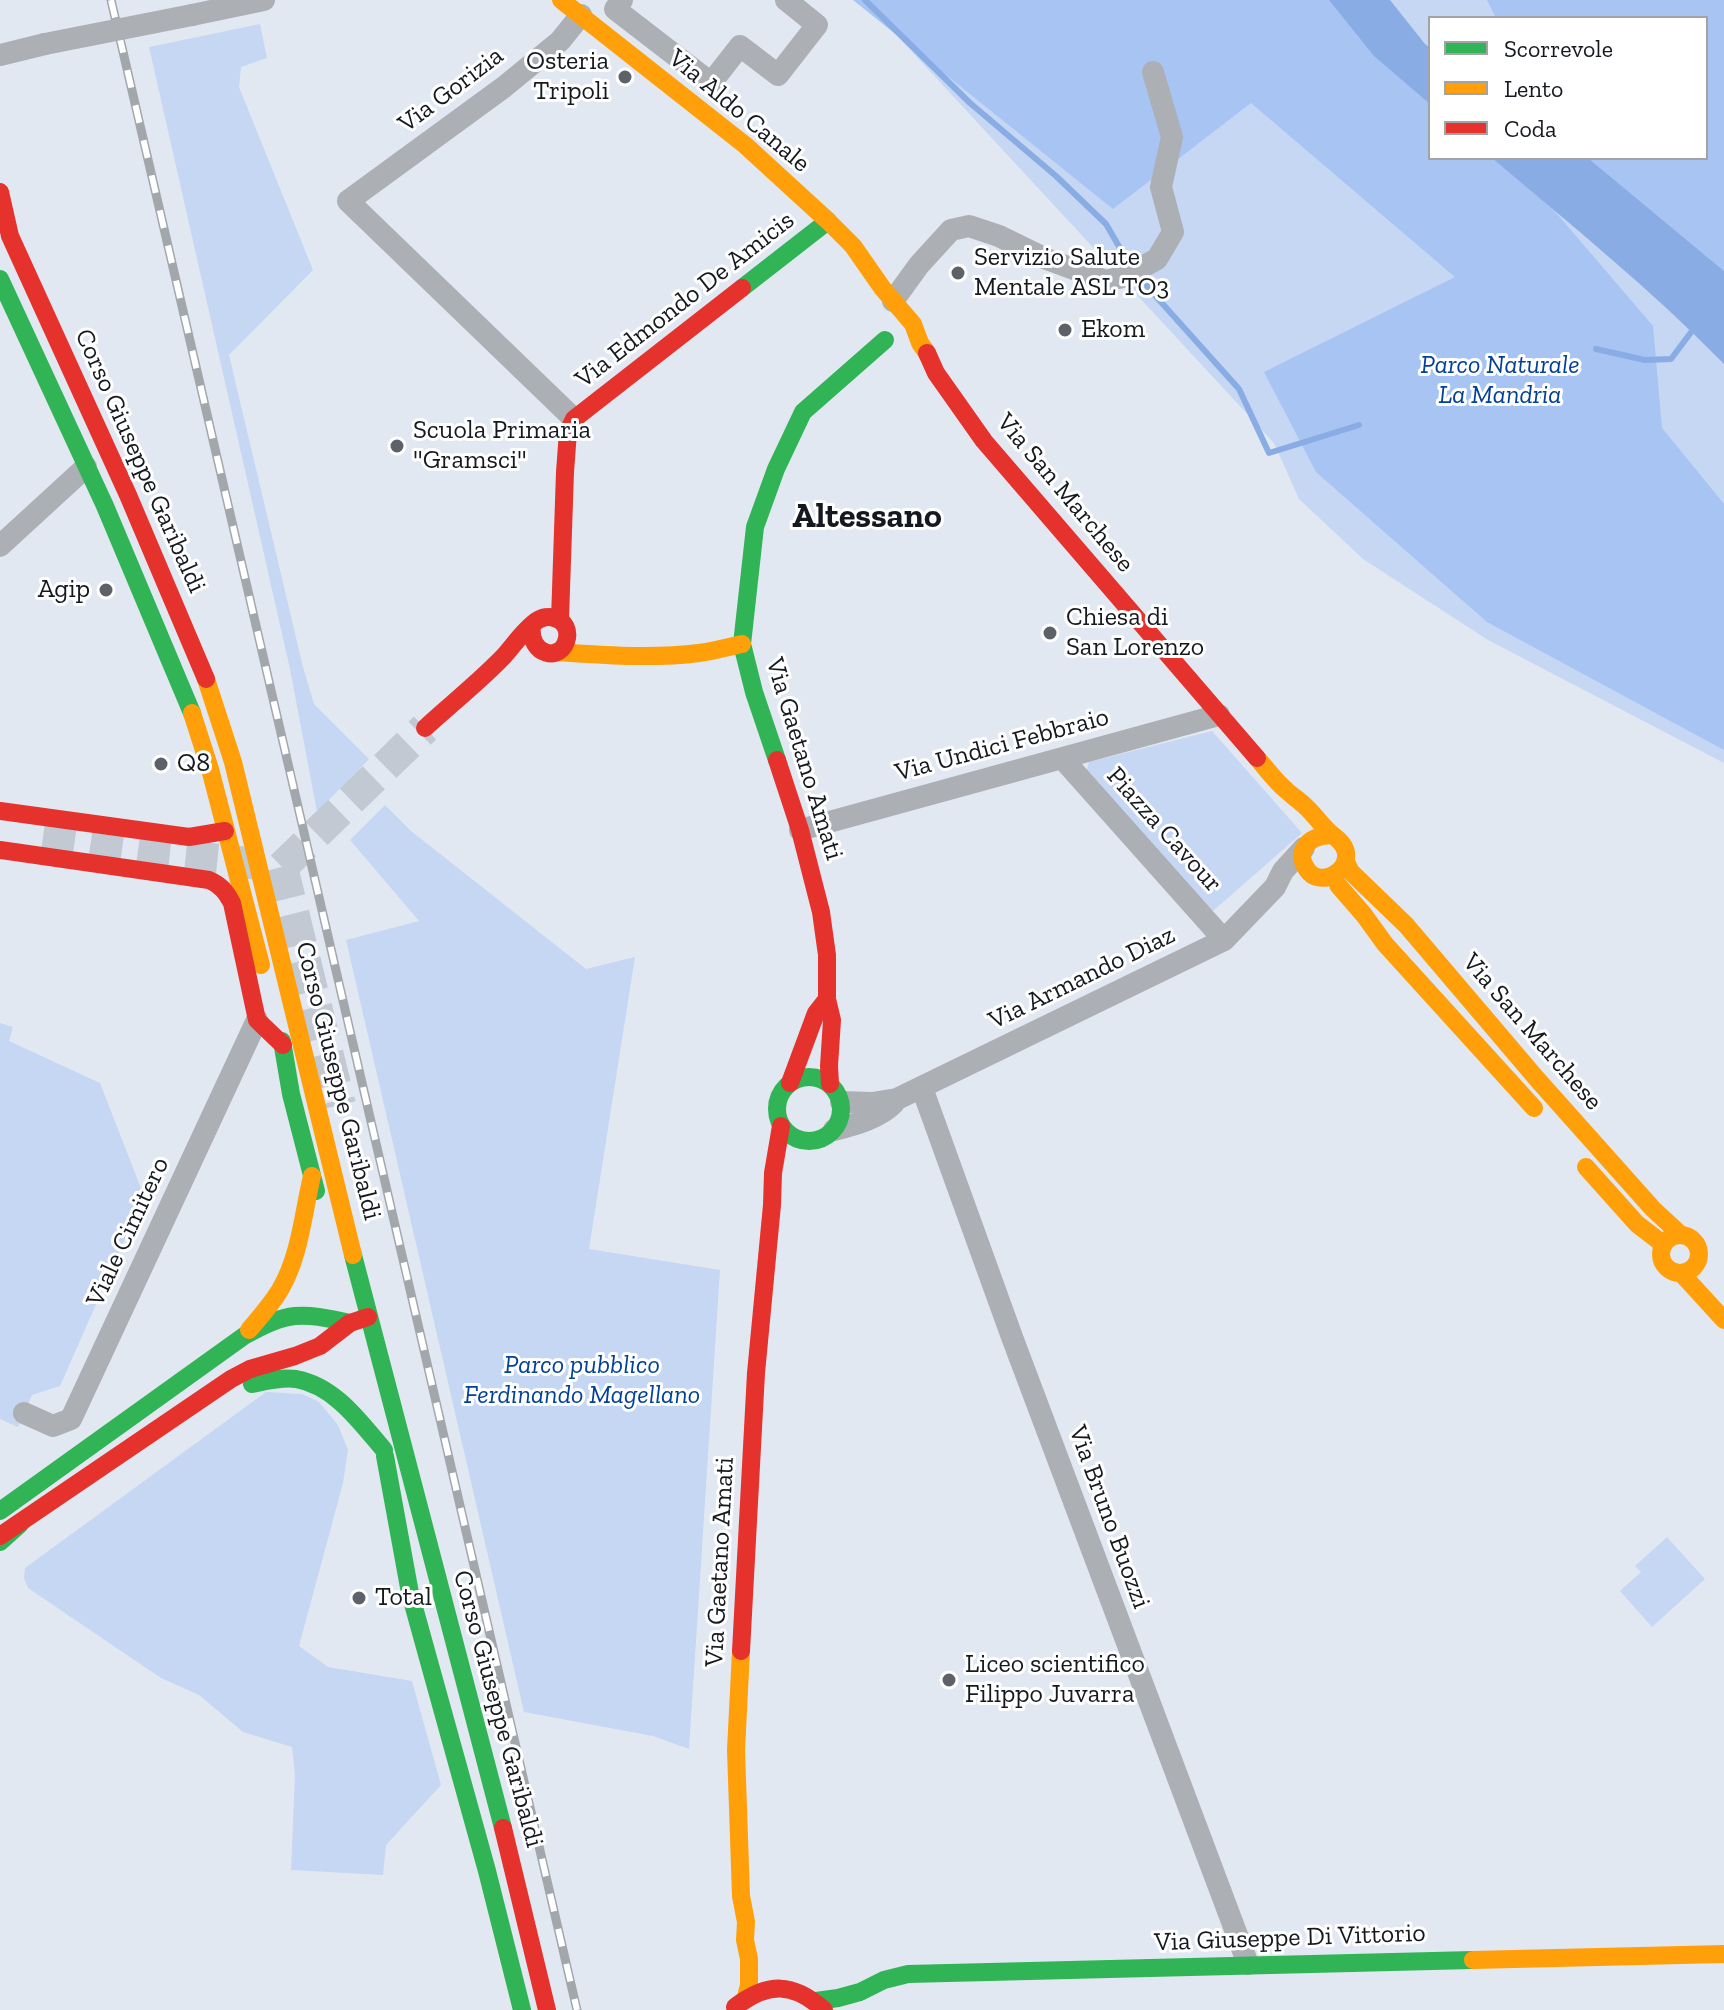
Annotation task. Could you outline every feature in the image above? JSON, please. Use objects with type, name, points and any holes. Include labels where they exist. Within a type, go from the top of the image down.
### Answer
[{"type":"main road","name":"Via Aldo Canale","points":[[561,0],[745,145],[828,221],[853,246],[899,316]]},
{"type":"main road","name":"Corso Giuseppe Garibaldi","points":[[0,192],[10,236],[128,495],[213,696],[249,823],[355,1258],[357,1326]]},
{"type":"main road","name":"Via Edmondo De Amicis","points":[[574,419],[828,221]]},
{"type":"main road","name":"Corso Giuseppe Garibaldi","points":[[0,279],[149,608],[190,708],[210,769],[268,1012],[283,1045],[291,1094],[322,1217]]},
{"type":"main road","points":[[899,316],[913,339],[907,345],[892,344],[883,333],[888,320],[899,316]]},
{"type":"main road","name":"Via San Marchese","points":[[899,316],[984,441],[1284,789]]},
{"type":"main road","name":"Via San Marchese","points":[[892,344],[936,373]]},
{"type":"main road","name":"Via Gaetano Amati","points":[[835,1093],[829,1066],[832,1020],[827,999],[827,955],[821,912],[800,830],[754,692],[742,644],[755,527],[776,469],[803,412],[865,356],[892,344]]},
{"type":"main road","points":[[556,652],[565,644],[552,624],[560,580],[568,432],[574,419]]},
{"type":"main road","points":[[552,624],[531,637],[535,647],[545,653],[699,653],[742,644]]},
{"type":"main road","points":[[552,624],[602,655]]},
{"type":"main road","points":[[425,728],[502,658],[552,624]]},
{"type":"main road","points":[[502,658],[535,647]]},
{"type":"main road","points":[[1284,789],[1308,808],[1330,835],[1340,840],[1346,851],[1346,862],[1339,873],[1319,876],[1304,866],[1302,857],[1307,844],[1319,835],[1330,835]]},
{"type":"main road","points":[[1284,789],[1307,844]]},
{"type":"main road","points":[[0,811],[189,837],[225,831]]},
{"type":"main road","points":[[0,850],[187,876],[217,883],[232,903],[268,1012]]},
{"type":"main road","name":"Via San Marchese","points":[[1346,862],[1351,872],[1406,925],[1600,1151],[1680,1234]]},
{"type":"main road","name":"Via San Marchese","points":[[1319,876],[1337,884],[1385,944],[1548,1124]]},
{"type":"main road","name":"Via Gaetano Amati","points":[[790,1083],[816,1013],[827,999]]},
{"type":"main road","points":[[807,1076],[816,1077],[835,1093],[842,1111],[839,1121],[826,1135],[806,1141],[797,1139],[781,1126],[778,1098],[790,1083],[807,1076]]},
{"type":"main road","name":"Via Gaetano Amati","points":[[740,2004],[749,1985],[749,1959],[741,1896],[736,1750],[756,1373],[773,1173],[781,1126]]},
{"type":"main road","name":"Via Gaetano Amati","points":[[772,1205],[797,1162],[826,1135]]},
{"type":"main road","points":[[1579,1159],[1637,1224],[1663,1244]]},
{"type":"main road","points":[[244,1336],[280,1290],[289,1270],[312,1176]]},
{"type":"main road","points":[[355,1258],[357,1200]]},
{"type":"main road","points":[[1689,1269],[1700,1257],[1700,1249],[1690,1236],[1673,1235],[1663,1244],[1661,1252],[1666,1267],[1673,1272],[1689,1269],[1714,1280]]},
{"type":"main road","points":[[1689,1269],[1724,1320]]},
{"type":"main road","name":"Corso Giuseppe Garibaldi","points":[[343,1297],[357,1326],[489,1770],[547,2010]]},
{"type":"main road","points":[[0,1511],[244,1336],[272,1321],[293,1314],[307,1314],[357,1326]]},
{"type":"main road","points":[[0,1539],[231,1379],[250,1369],[320,1346],[357,1326]]},
{"type":"main road","points":[[196,1402],[261,1381],[286,1378],[305,1380],[319,1386],[349,1409],[384,1450]]},
{"type":"main road","name":"Corso Giuseppe Garibaldi","points":[[373,1407],[410,1593],[522,2010]]},
{"type":"main road","name":"Via Gaetano Amati","points":[[746,1922],[770,1966],[789,1989]]},
{"type":"main road","name":"Via Giuseppe Di Vittorio","points":[[820,2005],[908,1974],[1724,1954]]},
{"type":"main road","points":[[740,2004],[763,1989],[781,1987],[800,1991],[820,2005]]},
{"type":"main road","name":"Via Giuseppe Di Vittorio","points":[[844,2010],[860,1992]]},
{"type":"street","points":[[0,55],[264,0]]},
{"type":"street","points":[[622,0],[615,9],[711,83],[740,46],[778,75],[817,25],[786,0]]},
{"type":"street","name":"Via Gorizia","points":[[574,419],[348,201],[504,87],[560,41],[581,15]]},
{"type":"street","points":[[899,316],[919,265],[951,230],[969,226],[1106,281],[1126,276],[1157,259],[1173,232],[1161,187],[1172,137],[1153,72]]},
{"type":"street","points":[[0,546],[86,467]]},
{"type":"street","name":"Via Undici Febbraio","points":[[800,830],[1219,715]]},
{"type":"street","name":"Piazza Cavour","points":[[1062,758],[1224,940]]},
{"type":"street","name":"Via Armando Diaz","points":[[835,1093],[872,1103],[897,1099],[1224,940],[1275,887],[1283,871],[1307,844]]},
{"type":"street","name":"Via Armando Diaz","points":[[1275,887],[1319,876]]},
{"type":"street","name":"Viale Cimitero","points":[[24,1413],[53,1426],[71,1419],[268,1012]]},
{"type":"street","name":"Via Bruno Buozzi","points":[[922,1088],[1012,1337],[1248,1964]]},
{"type":"street","name":"Via Armando Diaz","points":[[826,1135],[888,1109],[897,1099]]},
{"type":"green space","name":"Parco Naturale La Mandria","points":[[853,0],[1345,0],[1428,84],[1428,160],[1504,160],[1558,215],[1653,326],[1662,428],[1724,504],[1724,750],[1487,622],[1316,472],[1264,372],[1455,277],[1251,103],[1113,209]]},
{"type":"green space","name":"Parco Naturale La Mandria","points":[[864,0],[1724,0],[1724,763],[1488,640],[1363,559],[1299,499],[1274,443]]},
{"type":"green space","points":[[1487,0],[1724,0],[1724,271],[1590,160],[1708,160],[1708,16],[1495,16]]},
{"type":"green space","points":[[260,24],[267,58],[241,67],[239,87],[313,270],[229,355],[314,704],[369,759],[317,812],[290,669],[149,47]]},
{"type":"green space","points":[[1212,731],[1302,833],[1213,911],[1084,780],[1089,762]]},
{"type":"green space","name":"Parco pubblico Ferdinando Magellano","points":[[385,805],[411,831],[586,969],[635,957],[589,1249],[720,1270],[689,1749],[653,1736],[524,1712],[346,940],[419,921],[350,840]]},
{"type":"green space","points":[[0,1023],[13,1027],[9,1041],[100,1083],[144,1196],[60,1386],[32,1395],[18,1427],[0,1419]]},
{"type":"green space","points":[[266,1392],[302,1394],[319,1402],[338,1425],[348,1450],[343,1483],[299,1646],[328,1667],[412,1681],[441,1785],[386,1845],[383,1875],[291,1870],[295,1775],[292,1747],[243,1732],[199,1695],[161,1678],[28,1588],[24,1578],[25,1568]]},
{"type":"green space","points":[[1667,1537],[1705,1579],[1652,1627],[1620,1591],[1641,1572],[1635,1566]]},
{"type":"shaded area","points":[[1329,0],[1390,0],[1428,46],[1428,102],[1374,56]]},
{"type":"shaded area","points":[[1494,160],[1590,160],[1724,271],[1724,364],[1640,284]]},
{"type":"waterway","points":[[865,0],[970,103],[1056,176],[1106,224],[1128,262],[1152,292],[1239,389],[1269,453],[1359,425]]},
{"type":"waterway","points":[[1596,349],[1645,360],[1671,359],[1692,331]]},
{"type":"tunnel","points":[[282,867],[425,728]]},
{"type":"tunnel","points":[[43,837],[259,864]]},
{"type":"tunnel","points":[[282,867],[340,1105]]},
{"type":"railway","points":[[111,0],[577,2010]]},
{"type":"traffic: fast","points":[[742,288],[828,221]]},
{"type":"traffic: fast","points":[[0,279],[105,506],[192,713]]},
{"type":"traffic: fast","points":[[777,760],[742,644],[755,527],[776,469],[803,412],[885,340]]},
{"type":"traffic: fast","points":[[282,1041],[291,1094],[316,1191]]},
{"type":"traffic: fast","points":[[803,1077],[815,1077],[832,1086],[839,1097],[841,1109],[839,1121],[832,1132],[815,1141],[803,1141],[791,1136],[782,1127],[777,1115],[777,1103],[782,1091],[791,1082],[803,1077]]},
{"type":"traffic: fast","points":[[353,1255],[503,1828]]},
{"type":"traffic: fast","points":[[0,1511],[244,1336],[273,1322],[295,1316],[350,1323]]},
{"type":"traffic: fast","points":[[252,1384],[296,1379],[323,1389],[346,1407],[384,1450]]},
{"type":"traffic: fast","points":[[385,1456],[410,1593],[522,2010]]},
{"type":"traffic: fast","points":[[0,1542],[20,1524]]},
{"type":"traffic: fast","points":[[816,2001],[860,1992],[884,1980],[908,1974],[1473,1960]]},
{"type":"traffic: slow","points":[[561,0],[745,145],[828,221],[853,246],[883,289],[913,324],[927,353]]},
{"type":"traffic: slow","points":[[556,652],[663,656],[742,644]]},
{"type":"traffic: slow","points":[[206,679],[233,762],[353,1255]]},
{"type":"traffic: slow","points":[[192,713],[210,769],[261,965]]},
{"type":"traffic: slow","points":[[1257,758],[1278,783],[1344,847],[1344,865],[1329,877],[1320,878],[1305,866],[1302,853],[1312,840],[1330,835]]},
{"type":"traffic: slow","points":[[1346,862],[1351,872],[1406,925],[1653,1209],[1680,1234]]},
{"type":"traffic: slow","points":[[1338,885],[1385,944],[1534,1108]]},
{"type":"traffic: slow","points":[[1586,1167],[1637,1224],[1663,1244]]},
{"type":"traffic: slow","points":[[249,1330],[273,1301],[287,1277],[297,1249],[312,1176]]},
{"type":"traffic: slow","points":[[1680,1235],[1694,1240],[1699,1254],[1694,1268],[1680,1273],[1666,1268],[1661,1254],[1666,1240],[1680,1235]]},
{"type":"traffic: slow","points":[[1681,1273],[1724,1320]]},
{"type":"traffic: slow","points":[[741,1651],[736,1750],[741,1896],[749,1959],[746,1997]]},
{"type":"traffic: slow","points":[[1473,1960],[1724,1954]]},
{"type":"traffic: jam","points":[[0,192],[10,236],[128,495],[206,679]]},
{"type":"traffic: jam","points":[[560,619],[565,472],[568,432],[574,419],[742,288]]},
{"type":"traffic: jam","points":[[927,353],[936,373],[984,441],[1257,758]]},
{"type":"traffic: jam","points":[[425,728],[494,666],[524,632],[538,620],[548,617],[563,623],[567,632],[564,646],[559,651],[546,653],[535,644],[532,626]]},
{"type":"traffic: jam","points":[[777,760],[800,830],[821,912],[827,955],[827,999],[832,1020],[830,1084]]},
{"type":"traffic: jam","points":[[0,811],[189,837],[225,831]]},
{"type":"traffic: jam","points":[[0,850],[209,880],[217,884],[232,903],[257,1020],[283,1045]]},
{"type":"traffic: jam","points":[[790,1083],[816,1013],[827,999]]},
{"type":"traffic: jam","points":[[741,1651],[756,1373],[773,1173],[781,1126]]},
{"type":"traffic: jam","points":[[0,1536],[231,1379],[250,1369],[320,1346],[350,1323],[368,1317]]},
{"type":"traffic: jam","points":[[503,1828],[547,2010]]},
{"type":"traffic: jam","points":[[735,2007],[758,1993],[780,1989],[802,1994],[824,2010]]},
{"type":"place","name":"Osteria Tripoli","points":[[625,77]]},
{"type":"place","name":"Servizio Salute Mentale ASL TO3","points":[[958,273]]},
{"type":"place","name":"Ekom","points":[[1065,330]]},
{"type":"place","name":"Scuola Primaria \"Gramsci\"","points":[[397,446]]},
{"type":"place","name":"Agip","points":[[106,590]]},
{"type":"place","name":"Chiesa di San Lorenzo","points":[[1050,633]]},
{"type":"place","name":"Q8","points":[[161,764]]},
{"type":"place","name":"Total","points":[[359,1598]]},
{"type":"place","name":"Liceo scientifico Filippo Juvarra","points":[[949,1680]]},
{"type":"district","name":"Altessano","points":[[867,517]]}]
